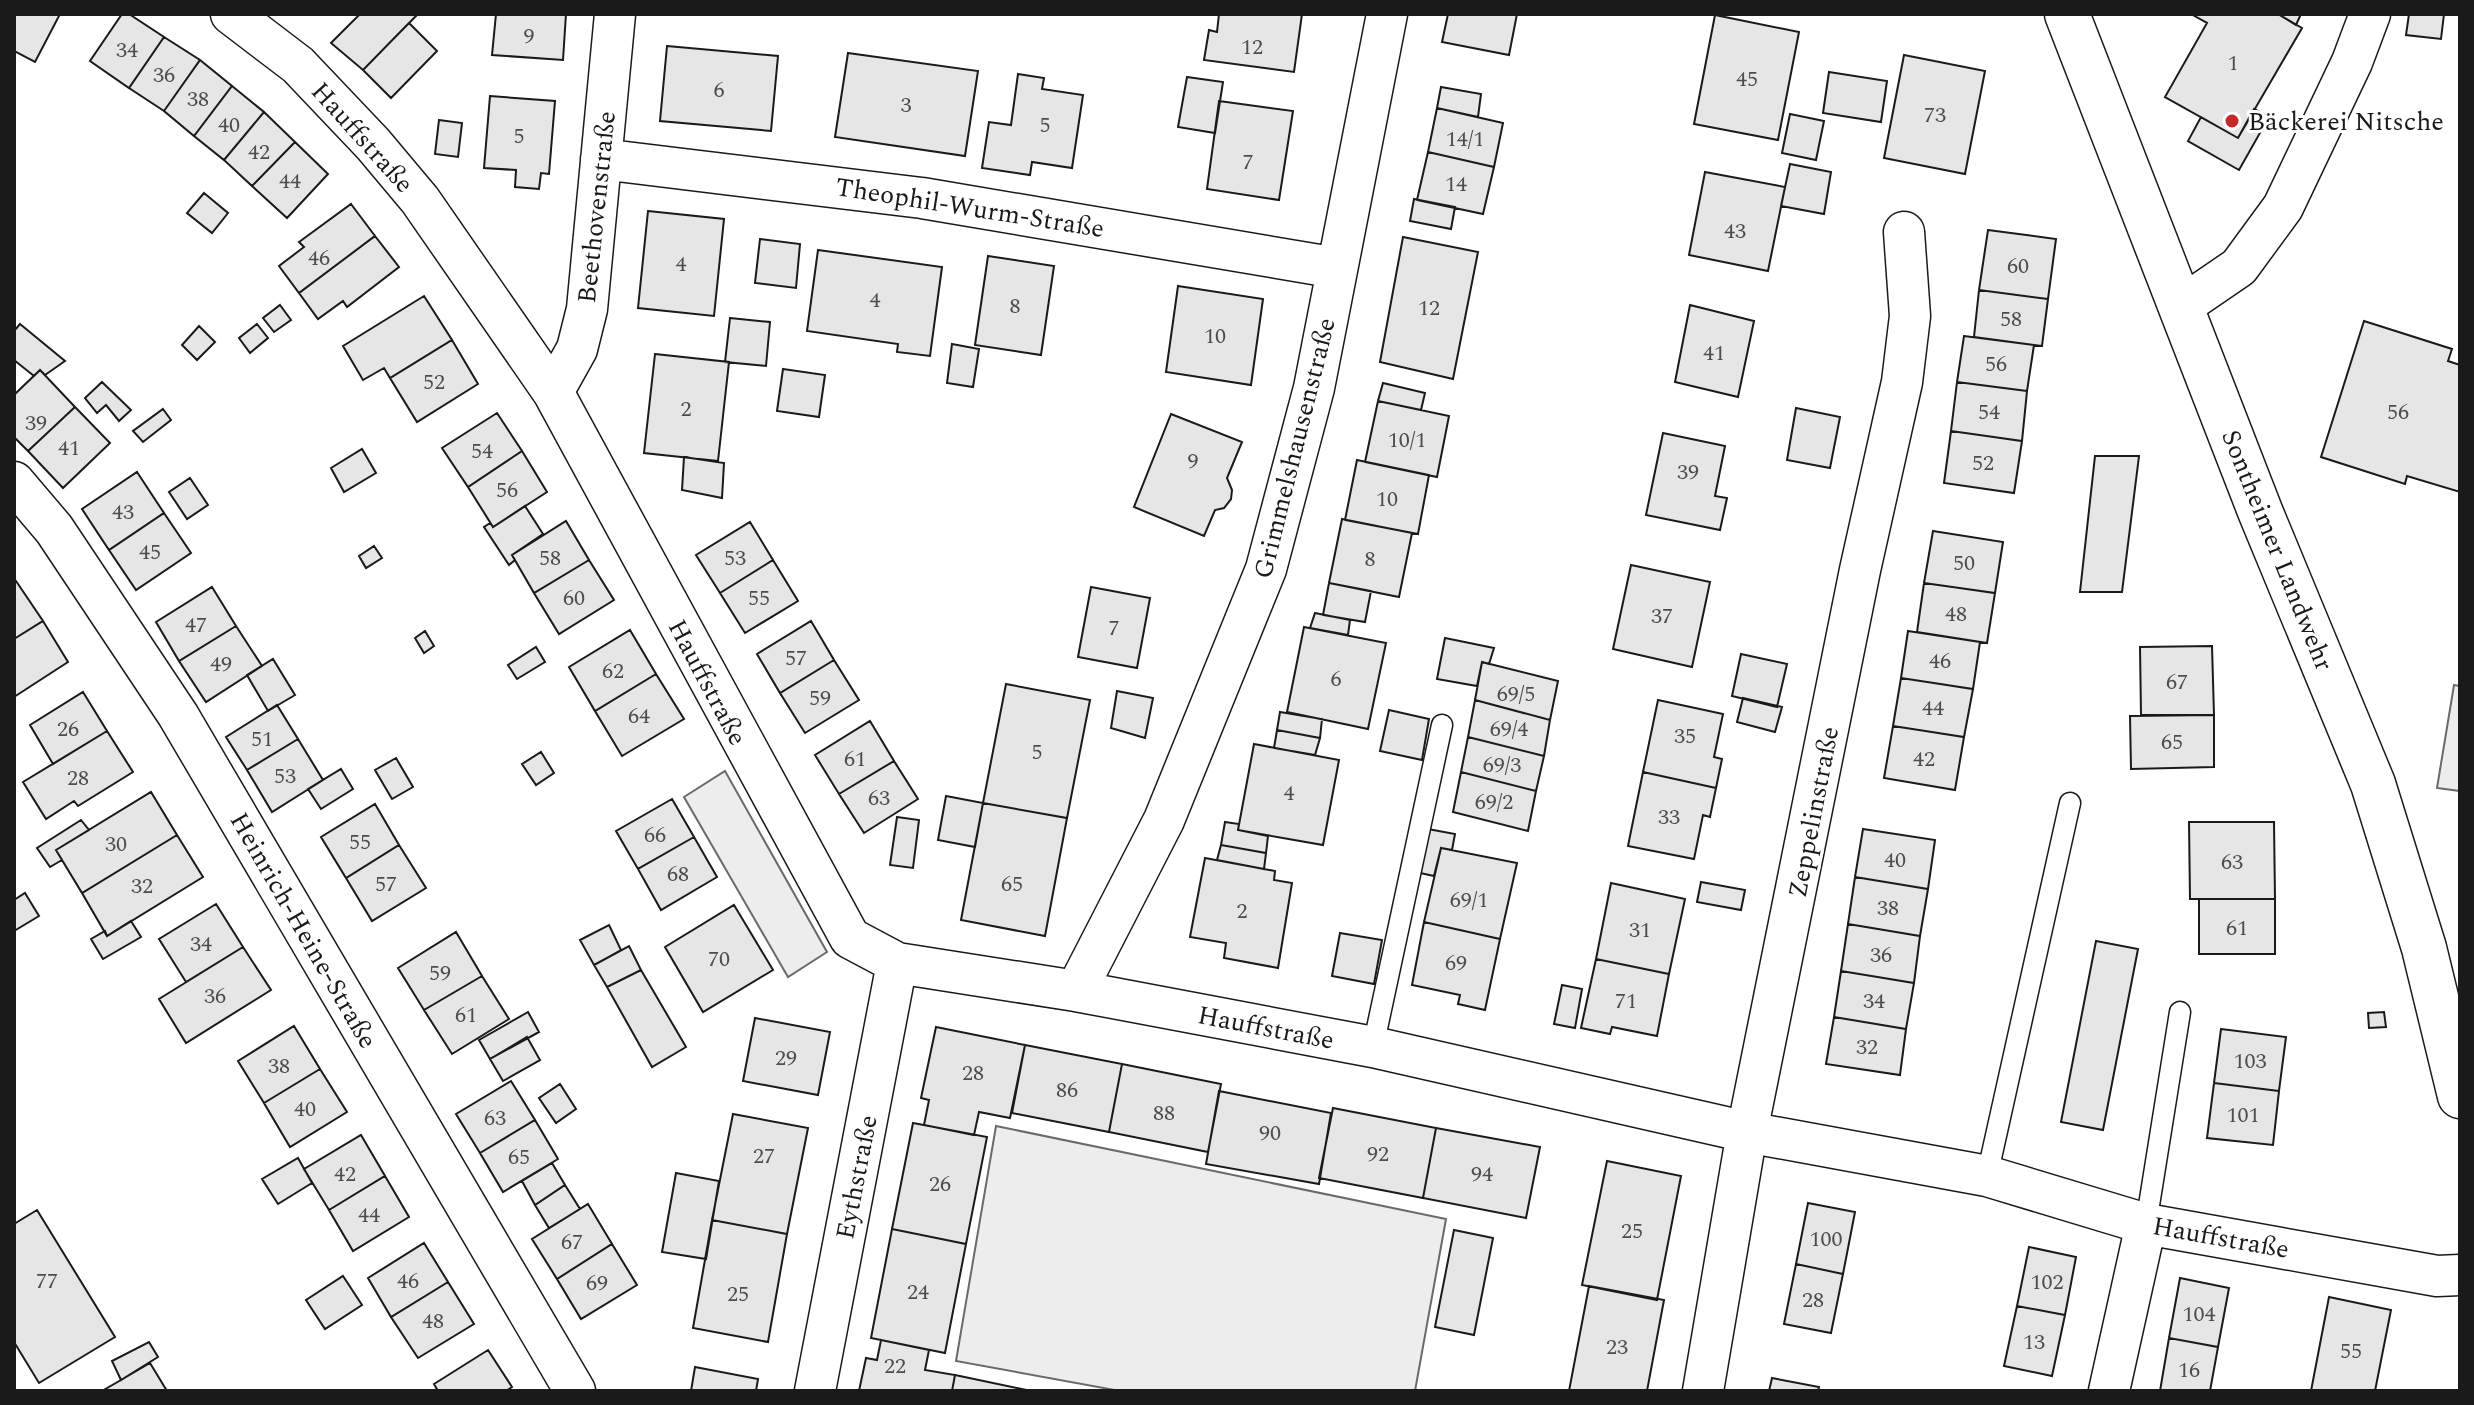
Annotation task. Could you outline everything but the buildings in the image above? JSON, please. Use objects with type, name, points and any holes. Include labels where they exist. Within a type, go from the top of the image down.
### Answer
[{"type":"street","name":"Hauffstraße","points":[[231,14],[298,65],[373,144],[420,200],[553,392],[850,938],[897,963],[1076,991],[1373,1047],[1747,1132],[1987,1176],[2146,1224],[2437,1276],[2460,1275]]},
{"type":"street","name":"Beethovenstraße","points":[[553,392],[577,349],[587,309],[615,14]]},
{"type":"street","name":"Grimmelshausenstraße","points":[[1076,991],[1164,820],[1266,569],[1314,388],[1387,14]]},
{"type":"street","name":"Sontheimer Landwehr","points":[[2067,14],[2260,511],[2373,784],[2424,948],[2460,1096]]},
{"type":"street","points":[[2182,306],[2239,267],[2283,207],[2352,62],[2370,14]]},
{"type":"street","name":"Theophil-Wurm-Straße","points":[[601,159],[922,198],[1337,268]]},
{"type":"street","name":"Zeppelinstraße","points":[[1703,1391],[1747,1132],[1860,570],[1902,382],[1910,316],[1904,232]]},
{"type":"street","name":"Heinrich-Heine-Straße","points":[[14,482],[54,529],[178,715],[575,1391]]},
{"type":"street","name":"Eythstraße","points":[[815,1391],[897,963]]},
{"type":"street","points":[[2109,1391],[2146,1224]]},
{"type":"lane","points":[[1373,1047],[1442,725]]},
{"type":"lane","points":[[1987,1176],[2070,803]]},
{"type":"lane","points":[[2146,1224],[2180,1012]]},
{"type":"shaded area","points":[[2454,685],[2460,686],[2460,791],[2437,788]]},
{"type":"shaded area","points":[[725,771],[827,952],[788,977],[684,797]]},
{"type":"shaded area","points":[[996,1126],[1446,1219],[1415,1391],[1120,1391],[956,1361]]},
{"type":"place","name":"Bäckerei Nitsche","points":[[2232,121]]}]
